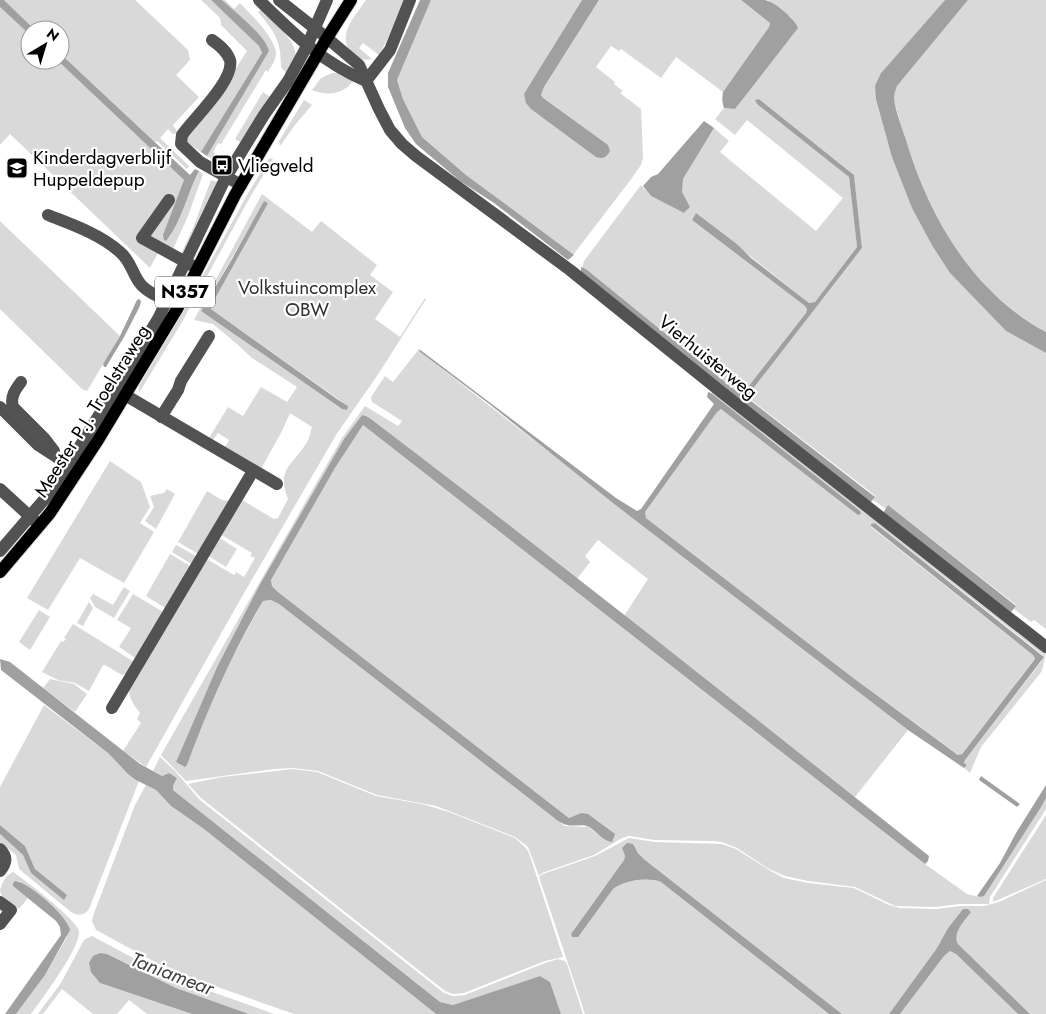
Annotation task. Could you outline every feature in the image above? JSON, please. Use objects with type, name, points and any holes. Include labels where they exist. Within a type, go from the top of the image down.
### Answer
[{"type":"main road","name":"Meester P.J. Troelstraweg","points":[[0,572],[35,521],[69,465],[125,395],[177,309],[192,265],[351,0]]},
{"type":"street","points":[[260,0],[307,46],[350,74],[366,81],[390,50],[410,0]]},
{"type":"street","name":"Vierhuisterweg","points":[[279,0],[360,65],[390,130],[416,156],[570,270],[720,392],[1046,647]]},
{"type":"street","name":"Meester P.J. Troelstraweg","points":[[69,465],[168,301],[192,265],[226,177],[264,115],[288,81],[307,46],[327,0]]},
{"type":"street","points":[[212,40],[224,50],[230,59],[231,69],[216,92],[182,135],[181,144],[183,148],[200,162],[241,185]]},
{"type":"street","points":[[169,200],[142,238],[192,265]]},
{"type":"street","points":[[48,215],[91,233],[120,252],[129,262],[143,287],[168,301]]},
{"type":"street","points":[[161,418],[178,390],[180,381],[209,336]]},
{"type":"street","points":[[21,382],[12,395],[11,402],[13,407],[69,465]]},
{"type":"street","points":[[125,395],[161,418],[276,484]]},
{"type":"street","points":[[0,408],[38,445],[69,465]]},
{"type":"street","points":[[112,708],[253,471]]},
{"type":"street","points":[[0,489],[35,521]]},
{"type":"street","name":"Meester P.J. Troelstraweg","points":[[0,551],[35,521]]},
{"type":"street","points":[[0,849],[6,855],[3,866]]},
{"type":"street","points":[[0,902],[11,910],[0,924]]},
{"type":"green space","points":[[4,0],[135,0],[188,50],[190,60],[176,75],[199,97],[173,125],[178,133],[173,134],[168,129],[160,138],[189,166],[187,169],[157,141],[155,142],[70,63],[70,20],[25,20]]},
{"type":"green space","points":[[201,0],[211,0],[259,46],[262,53],[202,153],[187,142],[186,135],[219,95],[247,51],[221,25],[220,18]]},
{"type":"green space","points":[[222,0],[225,0],[234,9],[240,3],[272,41],[276,57],[268,72],[266,70],[221,144],[218,143],[213,152],[215,153],[212,159],[207,156],[269,51],[259,35]]},
{"type":"green space","points":[[366,0],[404,0],[379,55],[363,43],[359,48],[372,59],[367,60],[360,59],[354,55],[348,48],[346,41],[348,27]]},
{"type":"green space","points":[[431,0],[582,0],[524,95],[543,98],[541,95],[544,87],[599,0],[741,0],[770,23],[723,92],[676,57],[661,78],[621,49],[619,51],[611,46],[596,67],[615,82],[614,84],[623,91],[620,93],[641,109],[643,158],[641,165],[632,178],[573,255],[466,175],[422,137],[403,99],[397,80]]},
{"type":"green space","points":[[768,0],[945,0],[881,73],[933,247],[950,273],[1006,331],[1046,353],[1046,629],[1034,620],[1031,622],[1014,609],[1016,605],[888,505],[886,509],[873,500],[875,496],[868,490],[751,400],[749,394],[862,248],[854,175],[759,99],[757,99],[849,177],[857,247],[815,302],[809,303],[696,213],[692,220],[807,309],[806,313],[744,392],[736,391],[586,269],[582,268],[584,261],[641,185],[651,196],[684,213],[690,207],[681,192],[683,179],[714,128],[729,141],[720,152],[816,231],[843,198],[747,120],[735,135],[715,119],[724,108],[735,109],[792,18]]},
{"type":"green space","points":[[968,0],[1046,0],[1046,332],[1003,302],[966,263],[950,241],[924,195],[914,170],[893,97],[897,86]]},
{"type":"green space","points":[[0,7],[20,26],[20,70],[68,70],[184,180],[169,239],[199,171],[203,174],[188,216],[173,249],[158,253],[150,268],[10,134],[0,145]]},
{"type":"green space","points":[[260,10],[288,37],[295,49],[296,56],[286,73],[281,67],[280,50],[276,37],[258,12]]},
{"type":"green space","points":[[332,73],[339,73],[353,81],[340,92],[323,93],[312,90],[321,78]]},
{"type":"green space","points":[[263,92],[272,98],[240,142],[235,139]]},
{"type":"green space","points":[[304,100],[312,105],[280,146],[279,141]]},
{"type":"green space","points":[[269,158],[273,159],[182,322],[139,393],[139,386],[179,319]]},
{"type":"green space","points":[[211,180],[217,182],[186,253],[181,254],[193,228]]},
{"type":"green space","name":"Volkstuincomplex OBW","points":[[262,194],[312,232],[321,221],[377,265],[370,275],[393,292],[375,319],[400,337],[426,299],[379,373],[336,435],[146,767],[123,751],[141,723],[137,719],[140,713],[131,699],[129,689],[205,558],[234,575],[236,572],[244,577],[255,558],[250,556],[252,553],[220,534],[242,500],[274,519],[278,518],[288,499],[284,480],[285,473],[308,440],[312,427],[290,413],[261,469],[225,447],[229,440],[218,433],[213,440],[209,438],[228,407],[243,416],[261,387],[287,402],[297,387],[252,358],[213,324],[194,320]],"holes":[[[265,201],[267,203],[211,309],[348,406],[342,409],[201,311]]]},
{"type":"green space","points":[[0,221],[120,336],[87,391],[82,389],[0,309]]},
{"type":"green space","points":[[419,349],[420,352],[908,730],[855,797],[624,616],[648,579],[598,540],[585,556],[590,562],[577,579],[371,419],[362,415],[344,439],[259,586],[217,667],[176,762],[187,765],[205,716],[227,667],[263,601],[271,600],[279,604],[558,821],[565,826],[588,827],[608,842],[581,813],[569,818],[272,586],[271,580],[335,468],[363,425],[925,864],[967,894],[980,897],[1046,798],[1046,809],[990,897],[989,904],[960,904],[936,907],[895,906],[855,887],[785,876],[769,869],[737,848],[722,842],[712,841],[655,840],[629,836],[622,838],[594,855],[542,873],[539,876],[528,847],[515,837],[436,806],[377,795],[318,771],[293,768],[275,769],[186,781],[161,755],[342,438],[365,406],[398,426],[402,421],[372,402],[371,397],[385,376],[393,382]]},
{"type":"green space","points":[[714,391],[1046,652],[1042,671],[981,747],[970,773],[964,768],[967,765],[964,763],[965,760],[1041,662],[1044,657],[1043,655],[875,523],[871,527],[1033,655],[1035,659],[960,756],[852,677],[646,518],[644,512],[718,410],[723,409],[768,439],[711,393]]},
{"type":"green space","points":[[110,461],[141,482],[150,507],[140,523],[154,532],[124,583],[80,558],[48,610],[27,598]]},
{"type":"green space","points":[[167,489],[175,494],[156,529],[145,521],[154,507],[150,496],[164,493]]},
{"type":"green space","points":[[207,491],[222,500],[230,501],[200,555],[178,542]]},
{"type":"green space","points":[[218,537],[237,549],[226,567],[207,555]]},
{"type":"green space","points":[[176,545],[198,557],[193,565],[172,552]]},
{"type":"green space","points":[[170,554],[192,567],[167,609],[146,596]]},
{"type":"green space","points":[[124,587],[130,591],[114,618],[95,607],[90,598],[93,594],[113,605]]},
{"type":"green space","points":[[133,594],[165,613],[137,659],[119,647],[131,628],[117,620]]},
{"type":"green space","points":[[89,602],[93,608],[83,626],[77,623]]},
{"type":"green space","points":[[39,610],[50,617],[30,650],[19,642]]},
{"type":"green space","points":[[73,624],[136,663],[126,674],[122,675],[103,665],[89,691],[75,683],[58,680],[42,672],[61,641],[63,642],[66,639],[64,638]]},
{"type":"green space","points":[[50,679],[74,684],[87,694],[75,712],[43,688]]},
{"type":"green space","points":[[44,705],[108,753],[119,765],[139,781],[89,909],[81,915],[71,912],[19,869],[16,855],[0,842],[0,834],[23,855],[31,873],[64,899],[35,869],[25,846],[0,825],[0,787]]},
{"type":"green space","points":[[160,757],[200,800],[444,993],[453,996],[465,995],[558,959],[565,961],[567,964],[583,1014],[561,1014],[550,982],[540,976],[453,1005],[440,1002],[173,790],[177,778],[169,773],[162,776],[153,771]]},
{"type":"green space","points":[[293,769],[317,772],[376,796],[422,804],[449,812],[515,838],[529,853],[563,957],[545,961],[464,993],[453,994],[445,991],[201,798],[188,784],[222,777]]},
{"type":"green space","points":[[146,785],[156,790],[171,806],[204,829],[436,1014],[294,1014],[192,978],[155,962],[96,930],[92,921],[93,916],[135,805]]},
{"type":"green space","points":[[1046,815],[1046,879],[993,902],[993,898]]},
{"type":"green space","points":[[629,838],[655,842],[722,844],[736,849],[784,878],[808,883],[854,888],[889,905],[900,908],[936,909],[984,906],[999,902],[1046,880],[1046,1014],[1030,1014],[958,944],[958,931],[971,912],[968,909],[963,909],[889,1014],[842,1014],[645,860],[635,849],[622,848],[625,856],[624,860],[571,934],[572,937],[613,889],[624,883],[655,880],[661,882],[829,1014],[585,1014],[539,877],[595,856]]},
{"type":"green space","points":[[13,872],[61,910],[79,931],[74,949],[31,1014],[16,1014],[45,975],[67,937],[49,903],[19,881],[13,882],[13,886],[28,898],[19,909],[2,896],[0,891],[3,883],[8,875]]},
{"type":"green space","points":[[92,936],[152,968],[190,984],[274,1014],[249,1014],[176,988],[107,954],[100,983],[192,1014],[147,1014],[129,1000],[117,1014],[93,1014],[62,989],[43,1014],[38,1014],[61,983],[84,940]]},
{"type":"green space","points":[[950,951],[956,954],[1018,1014],[900,1014],[944,956]]},
{"type":"shaded area","points":[[0,0],[4,0],[25,20],[20,20],[20,26],[0,7]]},
{"type":"shaded area","points":[[211,0],[222,0],[256,31],[269,51],[207,156],[201,152],[262,53],[259,46]]},
{"type":"shaded area","points":[[420,0],[431,0],[397,80],[403,99],[422,137],[466,175],[574,255],[568,260],[494,203],[460,181],[416,144],[405,128],[388,87],[388,73]]},
{"type":"shaded area","points":[[582,0],[599,0],[544,87],[541,95],[608,145],[610,151],[606,157],[602,158],[596,157],[531,109],[526,103],[524,94]]},
{"type":"shaded area","points":[[741,0],[769,1],[789,16],[798,28],[735,109],[724,108],[723,92],[770,23]]},
{"type":"shaded area","points":[[945,0],[968,0],[897,86],[894,101],[915,166],[926,195],[940,223],[956,249],[975,274],[996,296],[1046,332],[1046,353],[1006,331],[950,273],[933,247],[912,208],[892,157],[876,99],[875,86],[881,73]]},
{"type":"shaded area","points":[[70,63],[190,175],[195,169],[199,171],[176,226],[166,241],[163,235],[184,180],[68,70],[70,70]]},
{"type":"shaded area","points":[[759,99],[854,175],[862,248],[749,394],[751,401],[875,497],[870,503],[790,441],[581,272],[581,267],[586,269],[736,391],[744,392],[806,313],[807,309],[692,220],[696,213],[809,303],[815,302],[857,247],[849,177],[757,104],[755,100]]},
{"type":"shaded area","points":[[704,121],[714,128],[683,179],[682,192],[690,207],[684,213],[651,196],[643,186],[651,177],[658,174]]},
{"type":"shaded area","points":[[264,201],[268,203],[211,309],[348,406],[347,410],[342,409],[201,311]]},
{"type":"shaded area","points":[[139,299],[141,301],[140,306],[124,337],[106,367],[104,367],[103,364]]},
{"type":"shaded area","points":[[419,349],[616,498],[637,511],[641,509],[714,404],[707,397],[708,392],[711,393],[860,511],[861,514],[858,515],[721,409],[645,512],[646,518],[852,677],[958,755],[962,754],[1035,659],[1033,655],[871,526],[871,524],[875,523],[1044,657],[965,760],[964,763],[967,765],[964,768],[908,730],[613,503],[488,403],[420,352]]},
{"type":"shaded area","points":[[362,415],[371,419],[721,691],[929,856],[928,861],[925,864],[363,425],[335,468],[271,580],[272,586],[569,818],[581,813],[588,814],[615,834],[612,842],[603,838],[589,827],[582,825],[571,826],[558,821],[279,604],[271,600],[263,601],[241,641],[212,702],[187,765],[185,767],[176,762],[217,667],[259,586],[344,439]]},
{"type":"shaded area","points":[[888,505],[1016,606],[1011,612],[883,513]]},
{"type":"shaded area","points":[[0,659],[10,662],[140,764],[162,776],[169,773],[177,778],[173,790],[440,1002],[453,1005],[540,976],[550,982],[561,1014],[436,1014],[204,829],[171,806],[156,790],[128,774],[108,753],[1,670]]},
{"type":"shaded area","points":[[981,776],[1020,804],[1017,807],[979,780]]},
{"type":"shaded area","points":[[1046,785],[1046,798],[1041,807],[984,896],[977,896],[1000,863]]},
{"type":"shaded area","points":[[0,825],[25,846],[35,869],[67,895],[64,900],[31,873],[23,855],[0,834]]},
{"type":"shaded area","points":[[627,843],[633,844],[645,860],[842,1014],[829,1014],[661,882],[655,880],[624,883],[613,889],[578,937],[572,937],[571,934],[624,860],[625,856],[622,848]]},
{"type":"shaded area","points":[[15,881],[29,887],[47,901],[63,917],[70,930],[45,975],[16,1014],[5,1014],[61,935],[60,927],[56,921],[13,886]]},
{"type":"shaded area","points":[[963,909],[968,909],[971,912],[958,931],[958,944],[1030,1014],[1018,1014],[956,954],[950,951],[944,956],[900,1014],[889,1014],[937,948],[948,928]]},
{"type":"shaded area","points":[[100,953],[107,954],[176,988],[249,1014],[192,1014],[100,983],[91,972],[89,963],[93,956]]},
{"type":"place","name":"Vliegveld","points":[[222,165]]},
{"type":"place","name":"Kinderdagverblijf Huppeldepup","points":[[17,168]]},
{"type":"water label","name":"Taniamear","points":[[172,974]]}]
